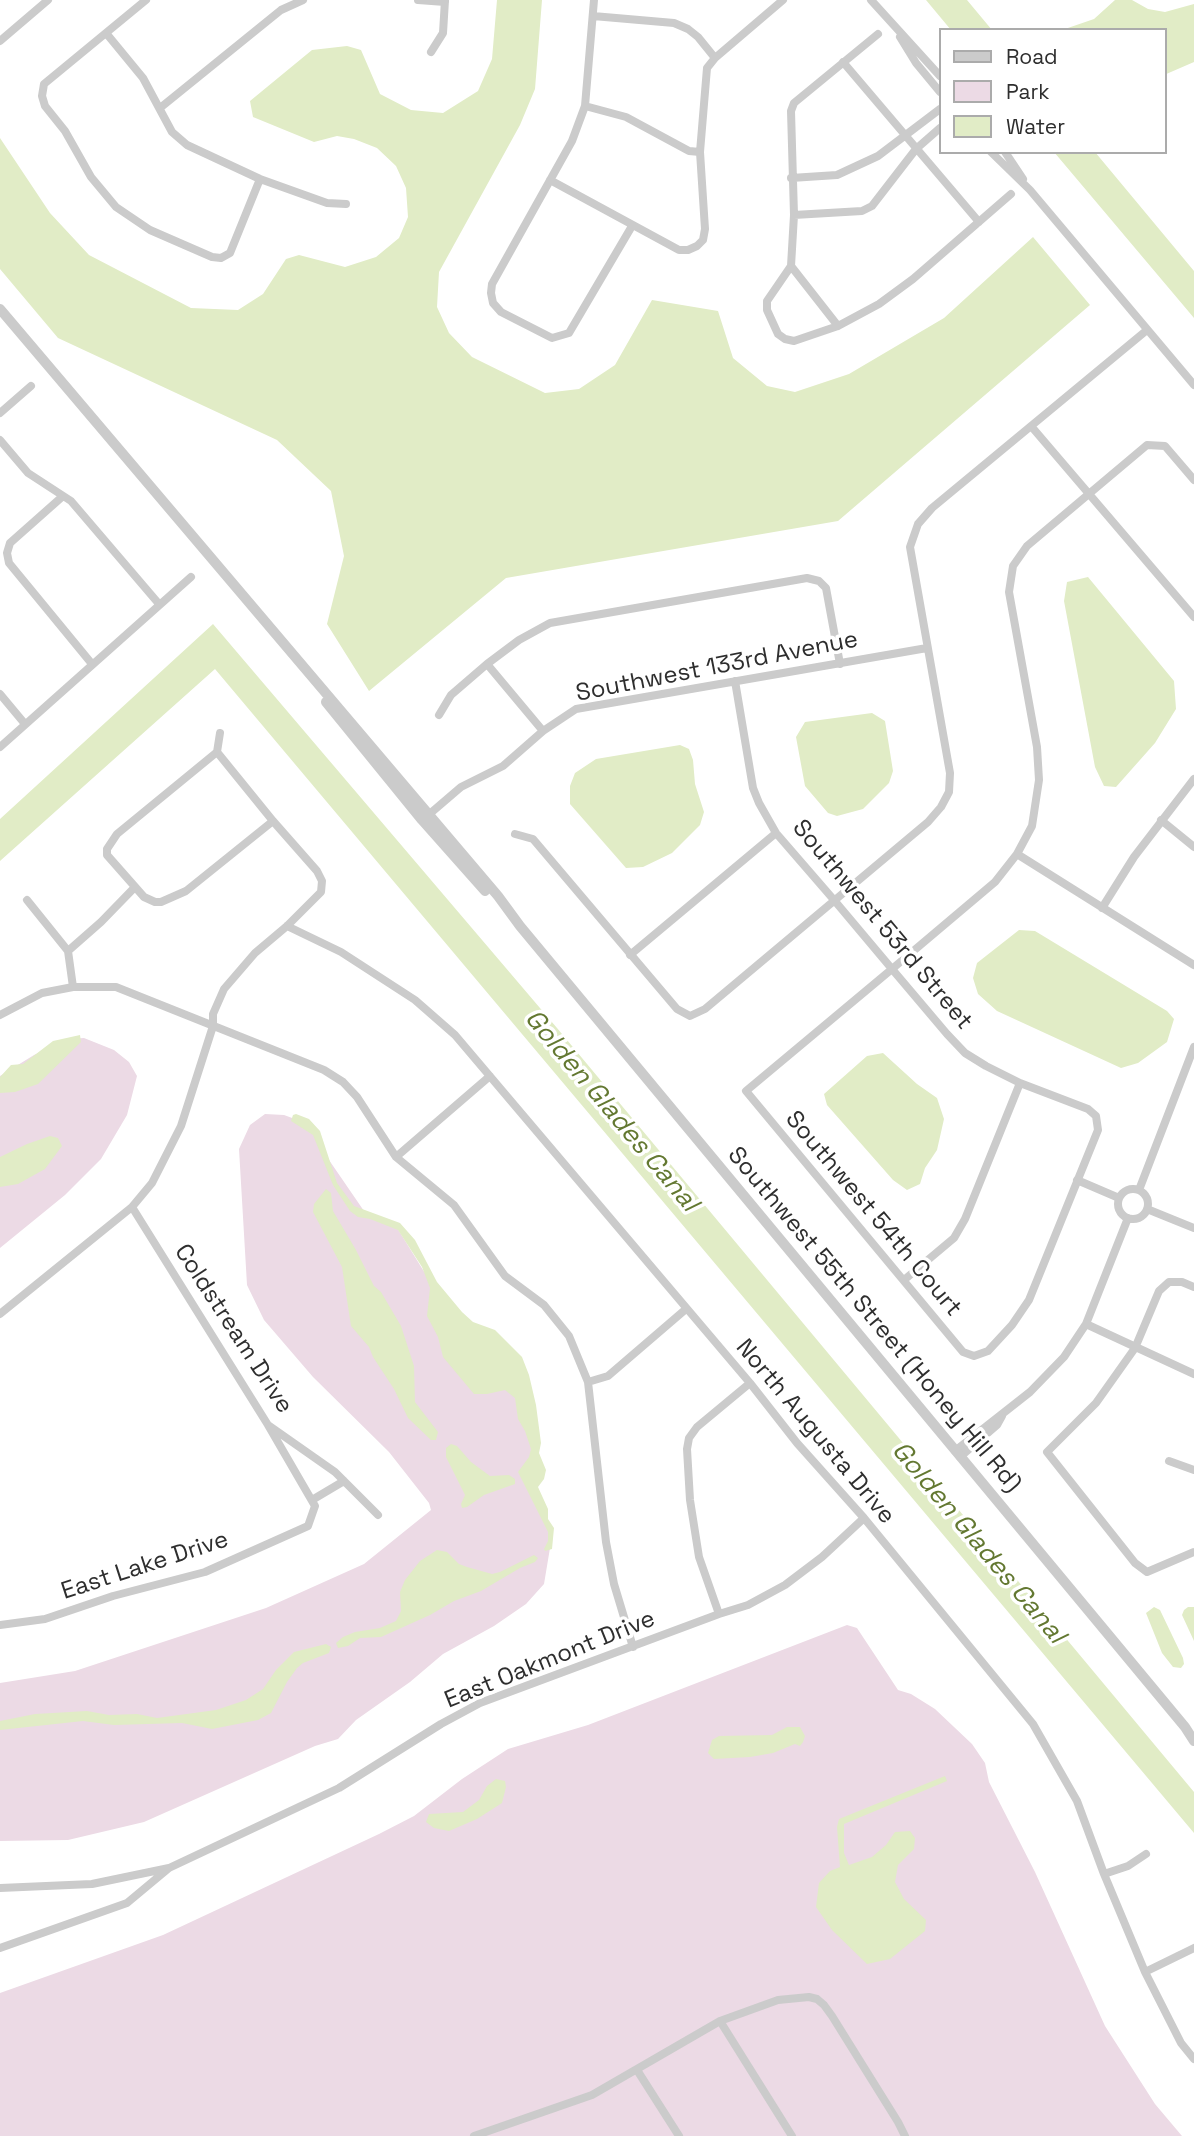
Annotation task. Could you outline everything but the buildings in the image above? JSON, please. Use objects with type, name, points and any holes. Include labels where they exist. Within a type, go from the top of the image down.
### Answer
[{"type":"street","points":[[0,41],[48,0]]},
{"type":"street","points":[[146,0],[44,84],[42,96],[45,106],[65,131],[91,177],[116,207],[150,230],[212,257],[220,258],[230,253],[260,179]]},
{"type":"street","points":[[160,108],[281,10],[293,2],[303,0]]},
{"type":"street","points":[[418,0],[445,1],[443,33],[431,52]]},
{"type":"street","points":[[594,0],[585,106],[572,141],[492,284],[493,303],[500,312],[552,338],[569,333],[632,226]]},
{"type":"street","points":[[550,180],[678,250],[697,246],[703,240],[705,229],[700,152],[708,68],[715,58],[783,0]]},
{"type":"street","points":[[871,0],[939,75]]},
{"type":"street","points":[[593,16],[674,23],[698,37],[715,58]]},
{"type":"street","points":[[890,23],[916,63],[939,91]]},
{"type":"street","points":[[106,33],[143,78],[172,132],[187,145],[260,179],[327,203],[346,204]]},
{"type":"street","points":[[878,34],[794,103],[790,111],[794,215],[791,266],[767,301],[767,310],[778,334],[794,341],[838,326],[879,304],[913,279],[1011,194]]},
{"type":"street","points":[[843,62],[979,222]]},
{"type":"street","points":[[585,106],[626,117],[689,151],[700,152]]},
{"type":"street","points":[[791,178],[837,176],[878,156],[939,110]]},
{"type":"street","points":[[794,215],[862,211],[873,206],[916,149],[939,129]]},
{"type":"street","points":[[993,154],[1030,190],[1194,385]]},
{"type":"street","points":[[1006,154],[1030,190]]},
{"type":"street","points":[[791,266],[838,326]]},
{"type":"street","name":"Southwest 55th Street (Honey Hill Rd)","points":[[0,309],[273,633],[350,733],[426,817],[459,863],[520,926],[1194,1741]]},
{"type":"street","points":[[515,834],[533,839],[677,1009],[690,1016],[705,1009],[937,814],[949,792],[950,773],[910,547],[918,524],[932,508],[1147,330]]},
{"type":"street","points":[[0,413],[32,386]]},
{"type":"street","points":[[1031,426],[1194,617]]},
{"type":"street","points":[[0,440],[28,473],[71,501],[159,604]]},
{"type":"street","points":[[892,969],[995,882],[1017,854],[1032,826],[1039,780],[1037,747],[1009,592],[1013,566],[1027,546],[1147,445],[1165,446],[1194,480]]},
{"type":"street","points":[[63,496],[10,543],[7,553],[9,563],[92,664]]},
{"type":"street","points":[[0,747],[191,577]]},
{"type":"street","points":[[439,715],[451,695],[487,664],[519,640],[550,624],[807,578],[819,581],[826,588],[840,664]]},
{"type":"street","name":"Southwest 133rd Avenue","points":[[426,817],[460,787],[503,766],[543,731],[576,709],[928,648]]},
{"type":"street","points":[[487,664],[543,731]]},
{"type":"street","name":"Southwest 53rd Street","points":[[735,681],[754,788],[759,803],[776,832],[965,1053],[1020,1083],[1088,1109],[1096,1116],[1098,1130],[1077,1180]]},
{"type":"street","points":[[0,694],[25,724]]},
{"type":"street","points":[[0,1314],[132,1207],[152,1183],[181,1126],[214,1026],[213,1014],[224,989],[255,953],[321,892],[323,881],[317,871],[272,821],[218,752],[220,733]]},
{"type":"street","points":[[218,752],[117,834],[107,849],[107,855],[144,897],[155,902],[175,898],[272,821]]},
{"type":"street","points":[[1102,908],[1161,820],[1194,779]]},
{"type":"street","points":[[1161,820],[1194,847]]},
{"type":"street","points":[[630,955],[776,832]]},
{"type":"street","points":[[1017,854],[1194,965]]},
{"type":"street","points":[[68,951],[135,887]]},
{"type":"street","points":[[27,900],[68,951],[73,988]]},
{"type":"street","name":"North Augusta Drive","points":[[287,926],[341,953],[415,1000],[456,1035],[750,1383],[797,1443],[864,1518],[1033,1724],[1077,1801],[1144,1972],[1181,2043],[1194,2059]]},
{"type":"street","name":"Southwest 54th Court","points":[[892,969],[746,1091],[963,1352],[974,1356],[988,1350],[1012,1325],[1029,1300],[1077,1180]]},
{"type":"street","points":[[0,1015],[42,993],[73,988],[116,987],[324,1070],[343,1082],[357,1097],[396,1157],[454,1205],[505,1276],[544,1305],[569,1336],[588,1382],[606,1542],[614,1584],[633,1647]]},
{"type":"street","points":[[1139,1190],[1194,1047]]},
{"type":"street","points":[[396,1157],[490,1076]]},
{"type":"street","points":[[904,1280],[954,1238],[965,1219],[1020,1083]]},
{"type":"street","points":[[1077,1180],[1119,1198]]},
{"type":"street","points":[[1129,1189],[1139,1190],[1148,1200],[1147,1209],[1137,1218],[1128,1218],[1121,1212],[1119,1198],[1129,1189]]},
{"type":"street","name":"Coldstream Drive","points":[[132,1207],[268,1425],[335,1472],[378,1515]]},
{"type":"street","points":[[1147,1209],[1194,1228]]},
{"type":"street","points":[[958,1454],[997,1425],[1002,1416],[1064,1357],[1086,1324],[1128,1218]]},
{"type":"street","points":[[1194,1287],[1182,1282],[1168,1282],[1159,1292],[1135,1348],[1096,1403],[1047,1452],[1135,1563],[1147,1572],[1194,1552]]},
{"type":"street","points":[[588,1382],[608,1376],[686,1309]]},
{"type":"street","points":[[1086,1324],[1194,1374]]},
{"type":"street","points":[[719,1614],[699,1557],[687,1449],[689,1438],[697,1427],[750,1383]]},
{"type":"street","points":[[268,1425],[312,1500],[344,1481]]},
{"type":"street","points":[[1169,1461],[1194,1470]]},
{"type":"street","name":"East Lake Drive","points":[[0,1625],[45,1619],[113,1596],[205,1572],[308,1526],[315,1506],[312,1500]]},
{"type":"street","name":"East Oakmont Drive","points":[[0,1888],[92,1884],[169,1868],[339,1788],[441,1724],[480,1703],[748,1605],[785,1585],[822,1557],[864,1518]]},
{"type":"street","points":[[1104,1874],[1128,1866],[1146,1854]]},
{"type":"street","name":"East Oakmont Drive","points":[[0,1948],[127,1903],[169,1868]]},
{"type":"street","points":[[1144,1972],[1194,1948]]},
{"type":"street","points":[[474,2136],[592,2095],[720,2021],[778,2000],[809,1997],[817,1999],[832,2017],[905,2136]]},
{"type":"street","points":[[720,2021],[792,2136]]},
{"type":"street","points":[[637,2070],[679,2136]]},
{"type":"green space","points":[[84,1038],[114,1050],[129,1062],[137,1076],[127,1115],[101,1159],[65,1195],[0,1248],[0,1076],[34,1055],[68,1039]]},
{"type":"green space","points":[[265,1114],[284,1115],[303,1122],[318,1137],[329,1160],[364,1211],[396,1226],[439,1296],[498,1342],[534,1432],[534,1483],[552,1536],[544,1584],[526,1604],[494,1626],[443,1654],[410,1682],[356,1720],[338,1739],[315,1746],[144,1822],[68,1840],[0,1841],[0,1683],[75,1671],[266,1608],[364,1564],[431,1510],[429,1503],[389,1452],[313,1377],[264,1320],[247,1285],[239,1149],[250,1125]]},
{"type":"green space","points":[[847,1625],[857,1628],[898,1690],[911,1694],[935,1709],[972,1744],[985,1763],[989,1782],[1035,1872],[1105,2026],[1155,2104],[1182,2136],[0,2136],[0,1993],[163,1935],[379,1834],[414,1816],[462,1779],[508,1749],[588,1725]]},
{"type":"water","points":[[497,0],[542,0],[535,89],[520,125],[439,272],[437,307],[449,333],[472,357],[545,393],[579,389],[615,365],[652,300],[718,311],[733,358],[767,386],[795,392],[849,374],[944,318],[1033,237],[1090,305],[838,521],[506,578],[369,691],[327,624],[344,556],[331,491],[277,440],[58,338],[0,269],[0,138],[50,213],[89,255],[191,308],[238,310],[263,294],[286,259],[299,255],[345,267],[376,257],[399,238],[408,217],[406,188],[396,166],[377,148],[337,136],[314,142],[253,117],[250,101],[312,50],[347,46],[361,50],[380,94],[411,110],[443,113],[478,91],[492,59]]},
{"type":"water","points":[[926,0],[967,0],[990,28],[949,28]]},
{"type":"water","points":[[1115,0],[1132,0],[1148,9],[1165,12],[1194,4],[1194,62],[1166,74],[1166,28],[1068,28],[1094,19]]},
{"type":"water","points":[[1056,154],[1097,154],[1194,271],[1194,318]]},
{"type":"water","points":[[1088,577],[1174,681],[1176,709],[1155,743],[1116,787],[1104,786],[1095,767],[1064,601],[1067,582]]},
{"type":"water","name":"Golden Glades Canal","points":[[213,624],[557,1028],[1194,1792],[1194,1833],[215,669],[0,861],[0,819]]},
{"type":"water","points":[[872,713],[885,721],[893,771],[889,783],[863,809],[837,816],[828,813],[805,786],[796,737],[805,722]]},
{"type":"water","points":[[680,745],[689,749],[693,760],[695,784],[704,812],[700,825],[672,853],[643,867],[626,868],[570,804],[570,786],[575,773],[596,759]]},
{"type":"water","points":[[1019,930],[1035,931],[1167,1011],[1174,1019],[1167,1042],[1138,1063],[1121,1068],[997,1011],[978,994],[973,978],[977,963]]},
{"type":"water","points":[[80,1035],[81,1042],[38,1084],[15,1092],[0,1093],[0,1077],[11,1065],[23,1064],[53,1041]]},
{"type":"water","points":[[883,1053],[937,1098],[944,1119],[937,1150],[925,1168],[920,1184],[907,1190],[893,1180],[827,1105],[824,1094],[867,1056]]},
{"type":"water","points":[[296,1114],[309,1119],[320,1131],[337,1183],[354,1206],[400,1223],[415,1240],[437,1282],[462,1312],[473,1322],[495,1330],[522,1357],[536,1405],[541,1443],[539,1453],[546,1470],[538,1487],[548,1509],[548,1519],[554,1528],[552,1549],[544,1549],[548,1532],[518,1472],[529,1457],[531,1449],[518,1419],[515,1398],[505,1390],[474,1394],[443,1357],[438,1337],[427,1316],[430,1288],[422,1267],[398,1230],[358,1217],[350,1211],[333,1185],[313,1135],[291,1121]]},
{"type":"water","points":[[50,1136],[58,1138],[62,1146],[45,1169],[18,1184],[0,1187],[0,1157]]},
{"type":"water","points":[[326,1189],[331,1193],[333,1211],[374,1286],[381,1292],[401,1326],[414,1366],[415,1402],[438,1432],[436,1440],[431,1440],[408,1418],[369,1347],[351,1326],[342,1267],[313,1212],[314,1204]]},
{"type":"water","points":[[451,1444],[457,1446],[471,1462],[490,1476],[509,1475],[515,1479],[515,1484],[484,1495],[462,1508],[465,1495],[446,1457],[446,1448]]},
{"type":"water","points":[[437,1550],[447,1552],[459,1564],[492,1574],[534,1555],[538,1558],[481,1591],[454,1601],[430,1615],[381,1637],[360,1638],[348,1646],[338,1648],[336,1643],[343,1637],[396,1621],[401,1611],[400,1592],[405,1580],[420,1561]]},
{"type":"water","points":[[1154,1607],[1160,1610],[1183,1658],[1184,1664],[1181,1668],[1173,1667],[1162,1653],[1146,1613]]},
{"type":"water","points":[[1188,1607],[1194,1607],[1194,1641],[1182,1615]]},
{"type":"water","points":[[326,1644],[331,1647],[329,1653],[297,1668],[271,1713],[258,1720],[212,1729],[182,1723],[114,1725],[83,1721],[0,1730],[0,1721],[35,1714],[87,1711],[157,1718],[216,1710],[246,1700],[263,1689],[276,1670],[294,1652]]},
{"type":"water","points":[[787,1727],[800,1727],[805,1736],[800,1746],[795,1744],[773,1753],[750,1757],[714,1759],[708,1753],[712,1740],[719,1736],[772,1735]]},
{"type":"water","points":[[945,1776],[947,1781],[844,1824],[844,1853],[849,1865],[872,1857],[886,1845],[895,1832],[910,1831],[915,1838],[914,1849],[898,1865],[895,1882],[904,1899],[926,1920],[925,1931],[890,1959],[867,1964],[832,1930],[816,1907],[819,1883],[830,1871],[840,1867],[837,1827],[839,1819]]},
{"type":"water","points":[[496,1779],[505,1781],[502,1803],[477,1819],[449,1831],[434,1828],[426,1822],[429,1814],[463,1812],[479,1800],[487,1786]]}]
